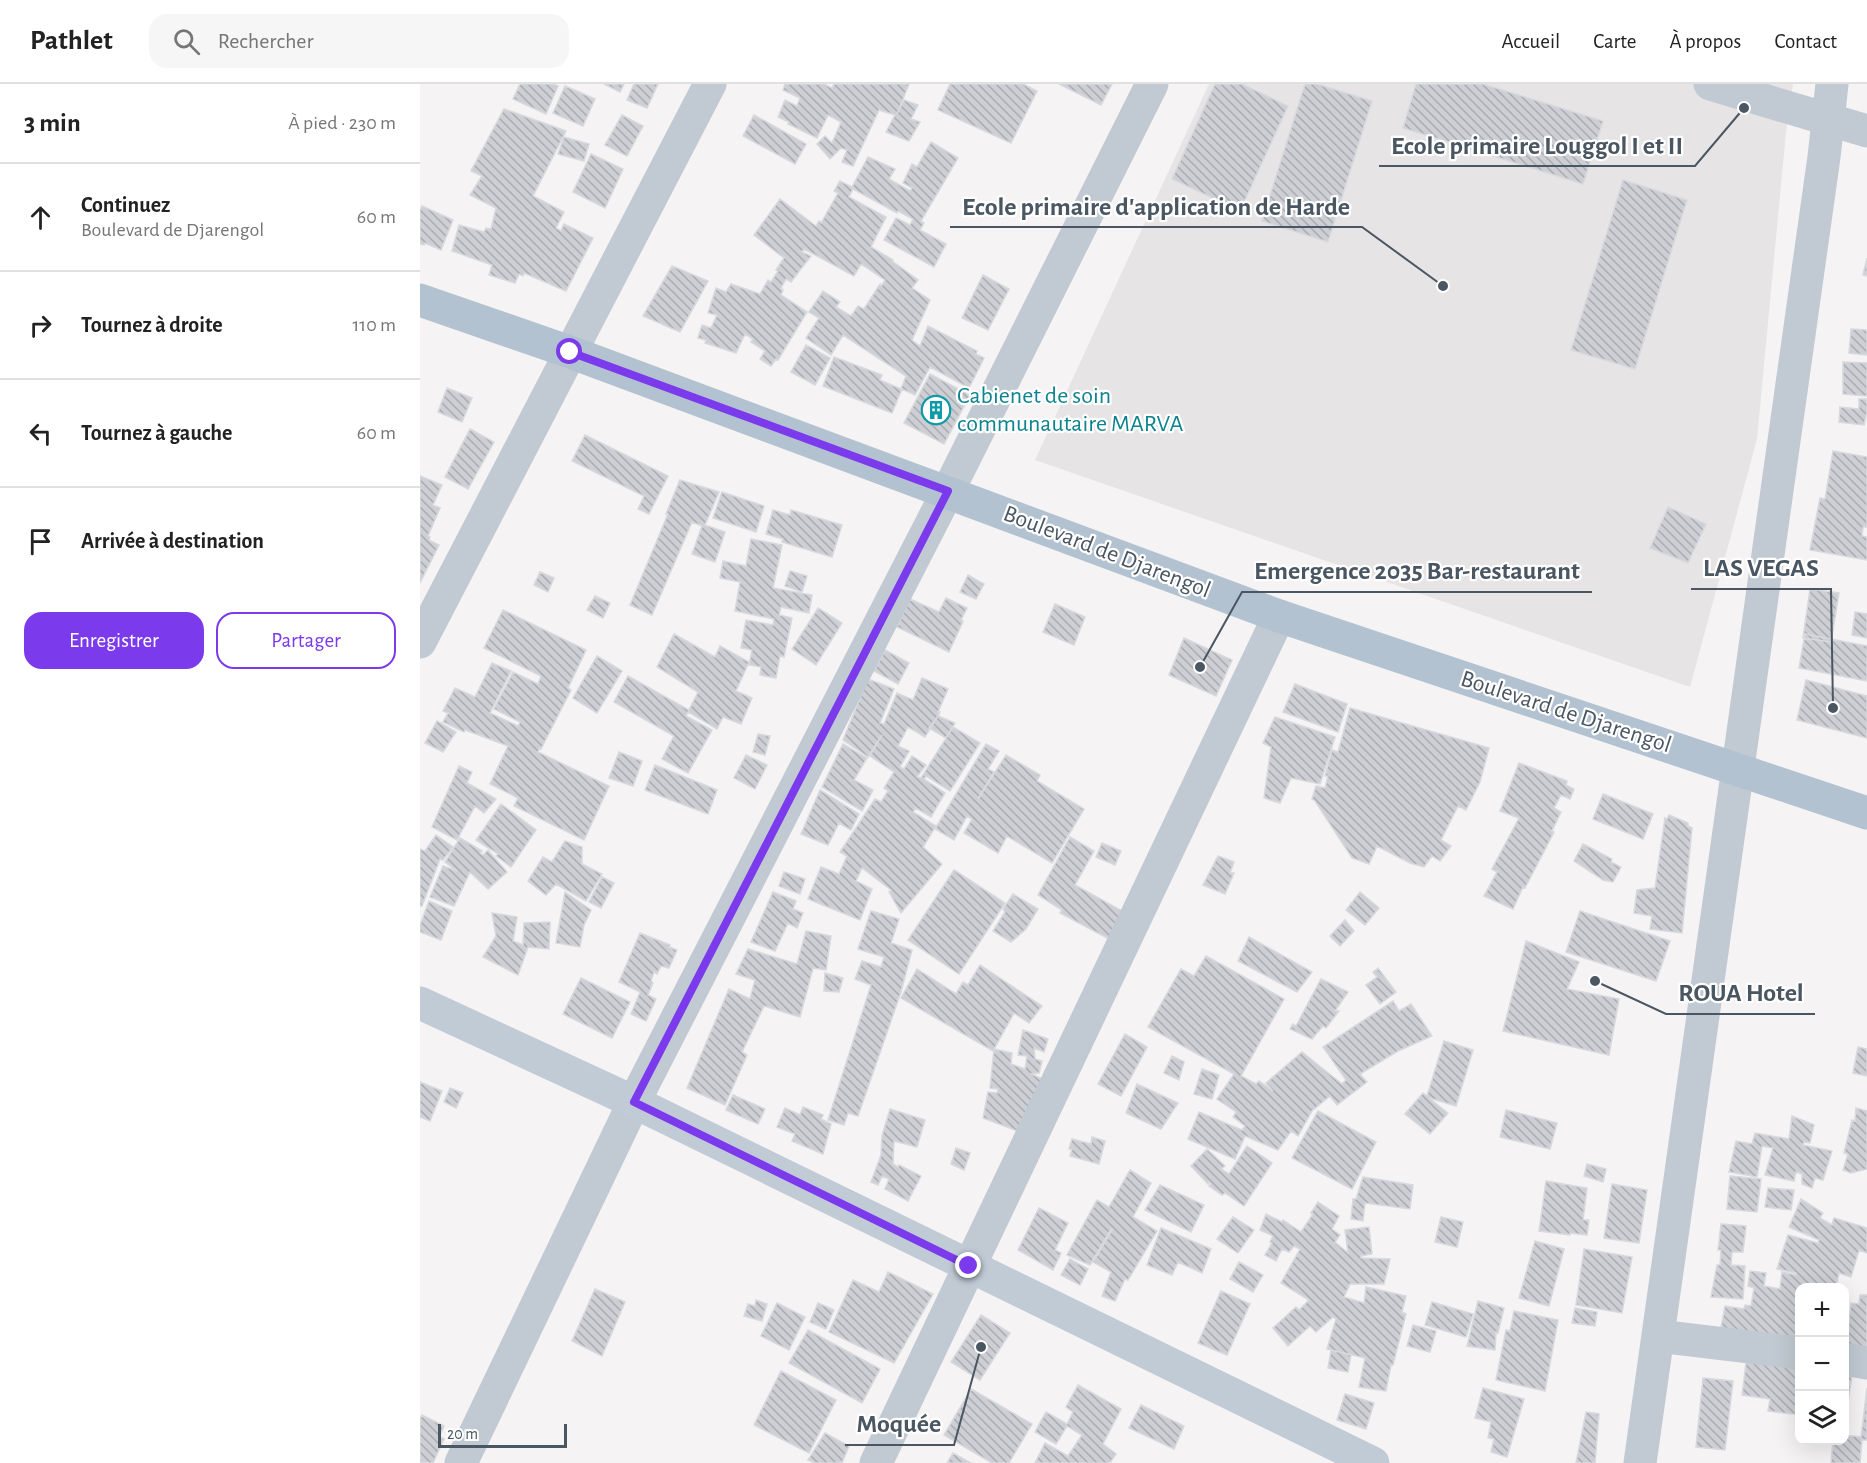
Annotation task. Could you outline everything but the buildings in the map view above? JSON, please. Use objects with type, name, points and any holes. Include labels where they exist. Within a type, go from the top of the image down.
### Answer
[{"type":"main road","name":"Boulevard de Djarengol","points":[[420,300],[570,352],[948,491],[1279,616],[1867,813]]},
{"type":"main road","points":[[420,1003],[634,1102],[1372,1463]]},
{"type":"street","points":[[420,642],[710,84]]},
{"type":"street","points":[[461,1463],[634,1102],[948,491],[1152,84]]},
{"type":"street","points":[[1710,84],[1867,131]]},
{"type":"street","points":[[1640,1463],[1832,84]]},
{"type":"street","points":[[876,1463],[1279,616]]},
{"type":"street","points":[[1658,1336],[1795,1352]]},
{"type":"street","points":[[1849,1360],[1867,1363]]},
{"type":"shaded area","points":[[1209,84],[1793,84],[1786,132],[1757,439],[1690,687],[1035,460]]},
{"type":"place","name":"Ecole primaire Louggol I et II","points":[[1744,108]]},
{"type":"place","name":"Ecole primaire d'application de Harde","points":[[1443,286]]},
{"type":"place","name":"Cabienet de soin communautaire MARVA","points":[[936,410]]},
{"type":"place","name":"Emergence 2035 Bar-restaurant","points":[[1200,667]]},
{"type":"place","name":"LAS VEGAS","points":[[1833,708]]},
{"type":"place","name":"ROUA Hotel","points":[[1595,981]]},
{"type":"place","name":"Moquée","points":[[981,1347]]},
{"type":"route","points":[[570,352],[948,491],[634,1102],[969,1266]]}]
